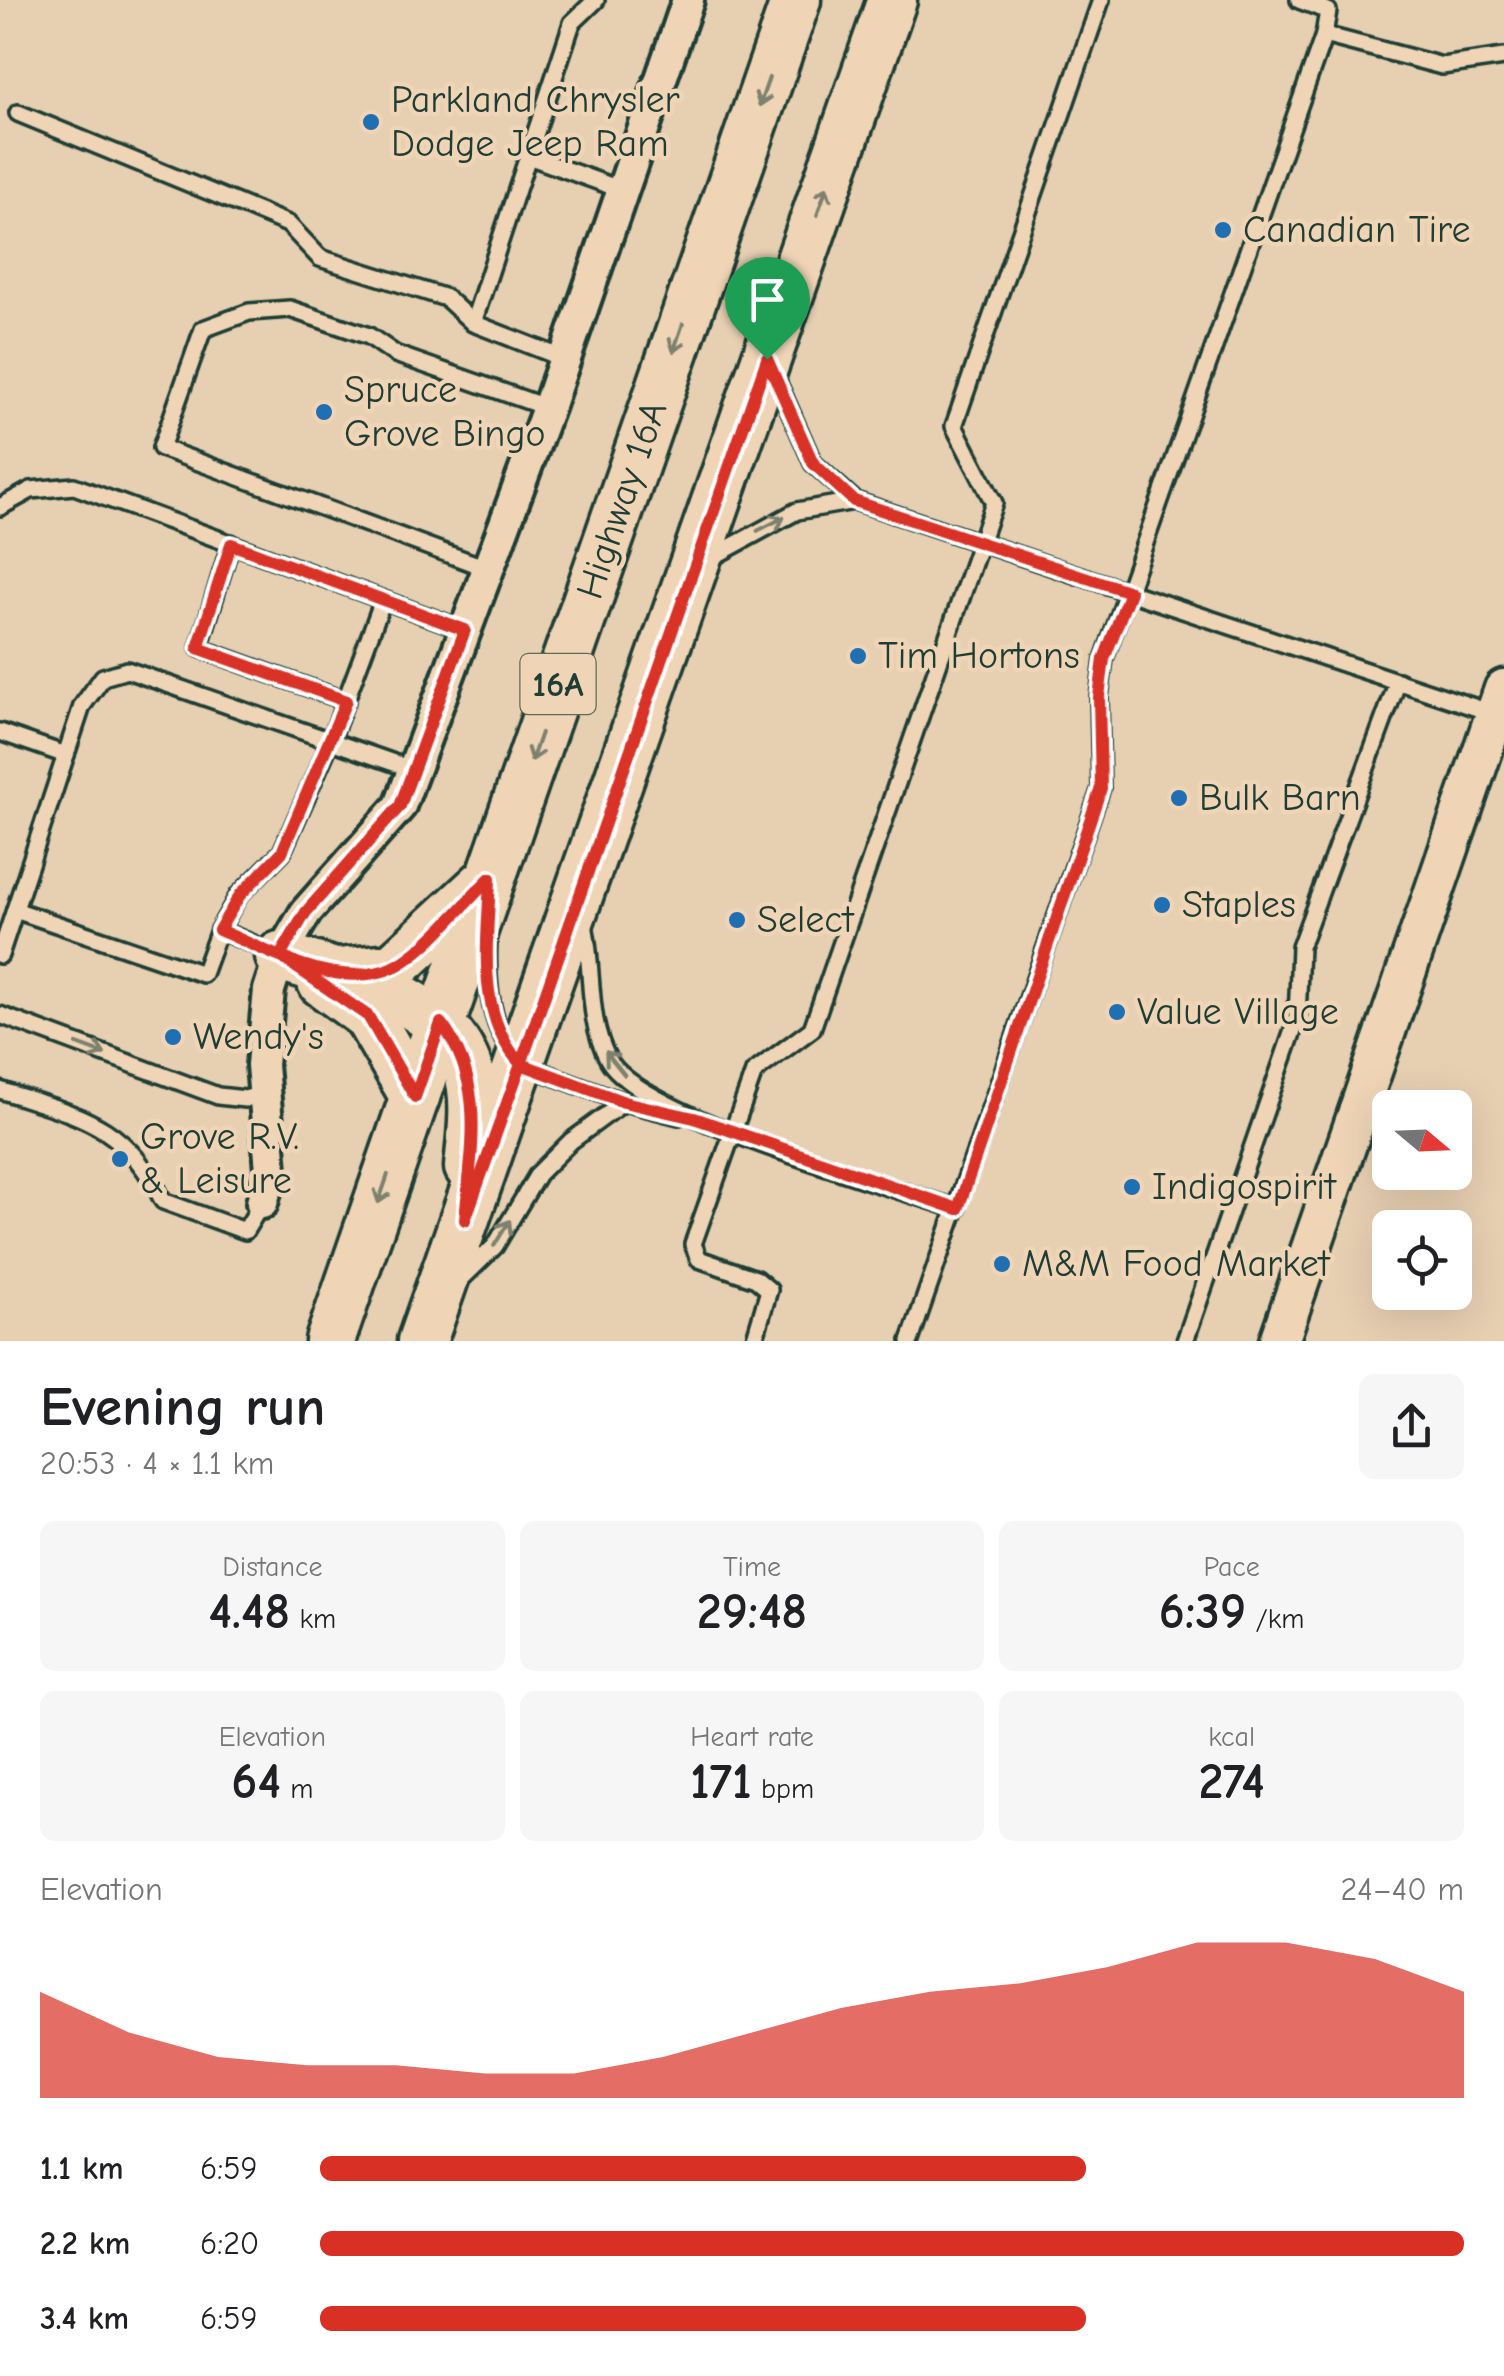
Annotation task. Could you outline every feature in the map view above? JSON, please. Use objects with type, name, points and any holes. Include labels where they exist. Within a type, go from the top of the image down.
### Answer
[{"type":"main road","name":"Highway 16A","points":[[330,1341],[796,0]]},
{"type":"main road","name":"16A","points":[[428,1322],[579,901],[892,0]]},
{"type":"main road","points":[[331,973],[392,968],[490,878]]},
{"type":"main road","points":[[280,956],[387,992],[441,1023],[468,1068],[472,1096],[465,1220]]},
{"type":"main road","points":[[280,956],[368,1016],[415,1097]]},
{"type":"street","points":[[262,1203],[272,1170],[262,1066],[268,990],[280,956],[306,912],[400,806],[548,408],[688,0]]},
{"type":"street","points":[[1279,1341],[1500,702]]},
{"type":"lane","points":[[474,323],[572,23],[596,0]]},
{"type":"lane","points":[[754,1341],[770,1290],[756,1279],[700,1258],[692,1244],[754,1072],[812,1029],[994,503],[954,426],[1101,0]]},
{"type":"lane","points":[[910,1341],[1101,788],[1099,697],[1104,659],[1324,35],[1328,12],[1300,0]]},
{"type":"lane","points":[[1324,35],[1442,66],[1504,57]]},
{"type":"lane","points":[[18,113],[288,224],[320,258],[446,298],[474,323],[565,359]]},
{"type":"lane","points":[[528,156],[622,190]]},
{"type":"lane","points":[[486,568],[161,448],[203,329],[248,312],[290,309],[369,336],[395,354],[548,408]]},
{"type":"lane","points":[[767,359],[813,463],[854,501],[1398,681],[1500,702]]},
{"type":"lane","points":[[0,507],[31,490],[74,486],[465,630]]},
{"type":"lane","points":[[695,567],[797,511],[854,501]]},
{"type":"lane","points":[[231,544],[198,648],[346,701]]},
{"type":"lane","points":[[15,910],[203,974],[219,930],[240,895],[282,852],[331,740],[384,600]]},
{"type":"lane","points":[[0,956],[82,706],[103,677],[126,670],[414,770]]},
{"type":"lane","points":[[1185,1341],[1296,1018],[1300,948],[1398,681]]},
{"type":"lane","points":[[0,732],[66,755]]},
{"type":"lane","points":[[490,878],[487,961],[492,1014],[509,1051],[521,1064],[624,1102],[694,1118],[958,1209]]},
{"type":"lane","points":[[579,901],[593,966],[596,1029],[610,1063],[640,1088],[694,1118]]},
{"type":"lane","points":[[219,930],[280,956]]},
{"type":"lane","points":[[0,1015],[218,1096],[245,1099],[267,1093]]},
{"type":"lane","points":[[0,1090],[97,1122],[145,1164],[164,1201],[245,1232],[262,1203]]},
{"type":"lane","points":[[428,1322],[495,1246],[538,1174],[571,1141],[624,1102]]},
{"type":"place","name":"Parkland Chrysler Dodge Jeep Ram","points":[[371,122]]},
{"type":"place","name":"Canadian Tire","points":[[1223,230]]},
{"type":"place","name":"Spruce Grove Bingo","points":[[324,412]]},
{"type":"place","name":"Tim Hortons","points":[[858,656]]},
{"type":"place","name":"Bulk Barn","points":[[1179,798]]},
{"type":"place","name":"Staples","points":[[1162,905]]},
{"type":"place","name":"Select","points":[[737,920]]},
{"type":"place","name":"Value Village","points":[[1117,1012]]},
{"type":"place","name":"Wendy's","points":[[173,1037]]},
{"type":"place","name":"Grove R.V. & Leisure","points":[[120,1159]]},
{"type":"place","name":"Indigospirit","points":[[1132,1187]]},
{"type":"place","name":"M&M Food Market","points":[[1002,1264]]},
{"type":"route","points":[[767,359],[521,1064],[509,1051],[492,1014],[487,961],[490,878],[409,957],[392,968],[362,974],[331,973],[280,956],[219,930],[240,895],[282,852],[346,701],[207,654],[198,648],[198,638],[231,544],[465,630],[400,806],[370,845],[306,912],[280,956],[368,1016],[415,1097],[441,1023],[454,1040],[468,1068],[472,1096],[465,1220],[521,1064],[624,1102],[694,1118],[958,1209],[1101,788],[1099,697],[1104,659],[1130,592],[854,501],[833,486],[813,463],[767,359]]}]
